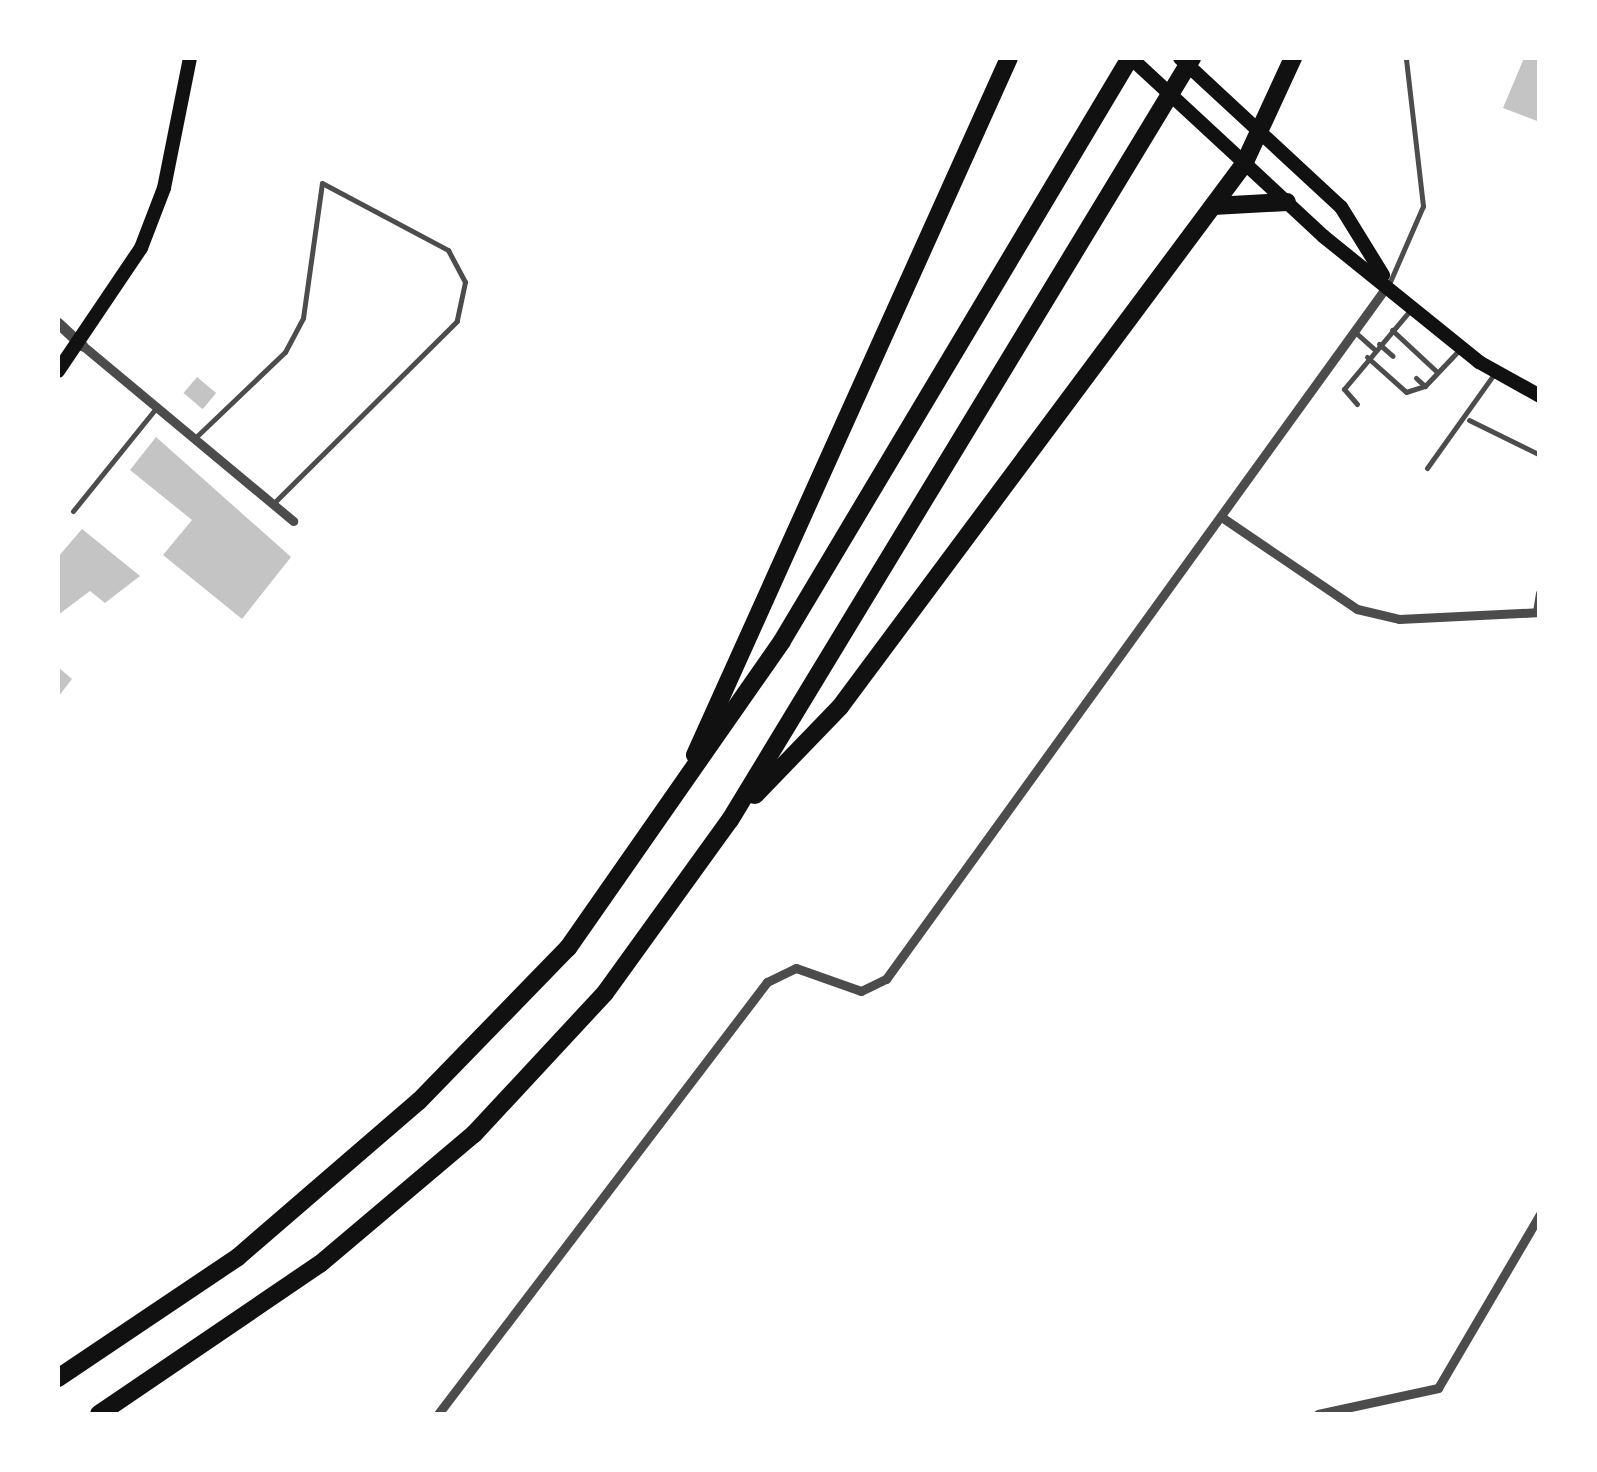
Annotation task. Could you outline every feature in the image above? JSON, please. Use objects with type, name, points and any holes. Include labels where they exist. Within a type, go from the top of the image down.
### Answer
[{"type":"highway","points":[[672,805],[1009,58]]},
{"type":"highway","points":[[58,1378],[238,1256],[419,1101],[568,948],[672,805],[865,507],[1130,58]]},
{"type":"highway","points":[[99,1414],[320,1264],[474,1134],[604,993],[730,820],[1148,140],[1192,58]]},
{"type":"highway","points":[[730,820],[840,707],[1213,206],[1262,132],[1293,58]]},
{"type":"highway","points":[[1213,206],[1287,202]]},
{"type":"main road","points":[[58,371],[82,345],[141,248],[164,188],[190,58]]},
{"type":"main road","points":[[1130,58],[1287,202],[1462,347],[1496,372],[1540,396]]},
{"type":"main road","points":[[1180,58],[1341,207],[1389,284]]},
{"type":"street","points":[[438,1414],[782,970],[866,990],[886,979],[1389,284]]},
{"type":"street","points":[[58,323],[293,520]]},
{"type":"street","points":[[1223,518],[1358,609],[1399,619],[1538,612],[1540,593]]},
{"type":"street","points":[[1318,1414],[1419,1398],[1451,1376],[1540,1214]]},
{"type":"lane","points":[[1389,284],[1423,206],[1406,58]]},
{"type":"lane","points":[[194,439],[285,352],[303,318],[322,183],[448,250],[465,282],[456,322],[274,504]]},
{"type":"lane","points":[[1356,404],[1344,389],[1367,357],[1414,306]]},
{"type":"lane","points":[[1392,330],[1438,373]]},
{"type":"lane","points":[[1355,332],[1393,356]]},
{"type":"lane","points":[[1367,357],[1399,388],[1425,386],[1462,347]]},
{"type":"lane","points":[[1427,468],[1469,420],[1496,372]]},
{"type":"lane","points":[[1416,378],[1425,386]]},
{"type":"lane","points":[[73,511],[156,408]]},
{"type":"lane","points":[[1469,420],[1540,454]]},
{"type":"building","points":[[1524,58],[1540,58],[1540,122],[1503,108]]},
{"type":"building","points":[[197,377],[216,393],[203,409],[184,393]]},
{"type":"building","points":[[156,437],[291,557],[242,619],[163,555],[192,520],[130,470]]},
{"type":"building","points":[[82,529],[140,576],[105,603],[90,591],[58,615],[58,557]]},
{"type":"building","points":[[58,667],[72,679],[58,697]]}]
